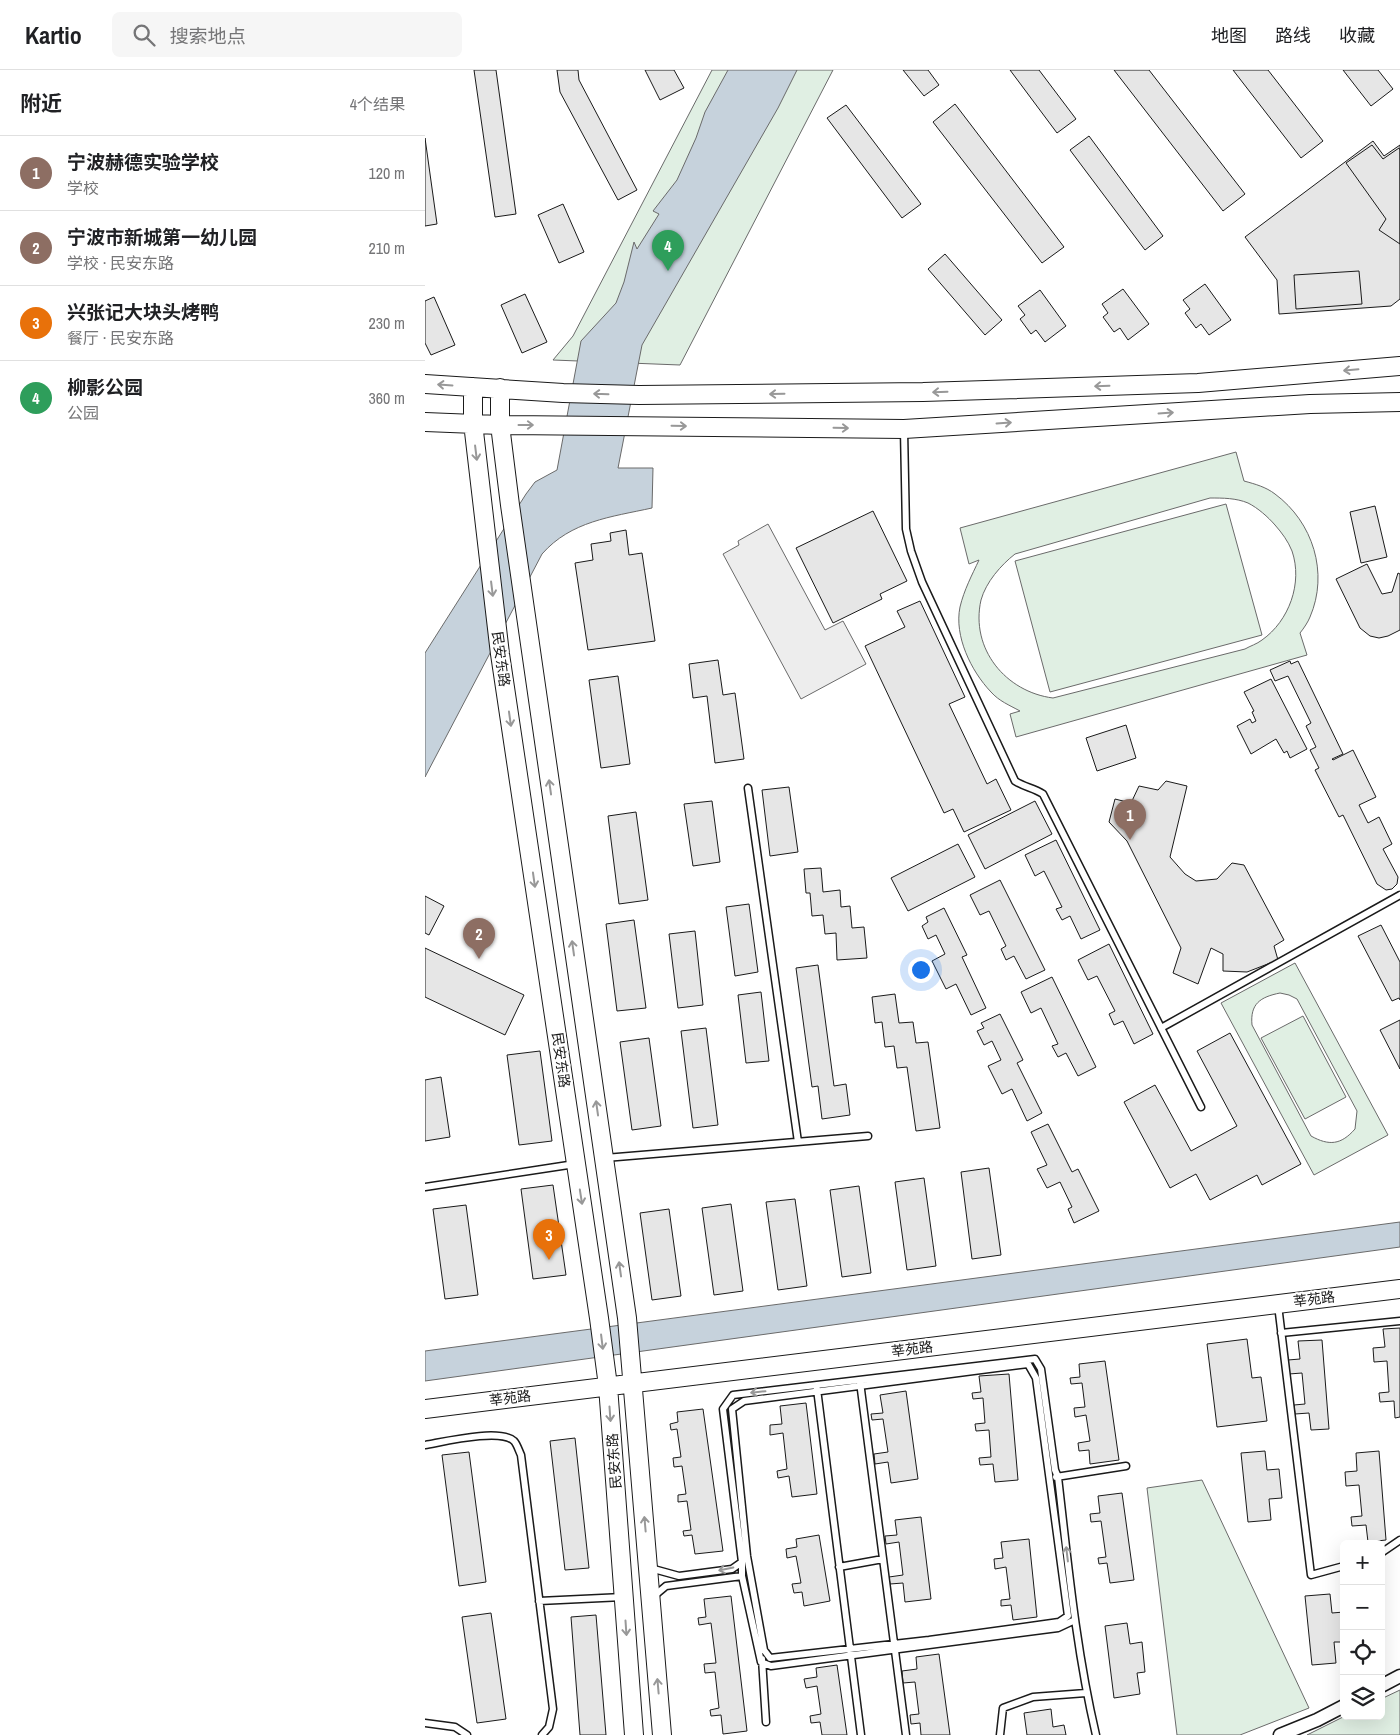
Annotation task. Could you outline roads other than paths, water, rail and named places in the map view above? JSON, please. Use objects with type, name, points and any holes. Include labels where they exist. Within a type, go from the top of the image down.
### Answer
[{"type":"main road","points":[[425,384],[563,393],[639,395],[923,392],[1198,383],[1400,366]]},
{"type":"main road","name":"民安东路","points":[[473,387],[473,423],[500,654],[608,1386],[634,1735]]},
{"type":"main road","name":"民安东路","points":[[500,388],[500,425],[510,505],[627,1318],[662,1735]]},
{"type":"main road","points":[[425,422],[500,425],[904,429],[1310,404],[1400,402]]},
{"type":"main road","name":"莘苑路","points":[[425,1409],[1400,1289]]},
{"type":"street","points":[[1385,1684],[1400,1676]]},
{"type":"street","points":[[1280,1735],[1340,1708]]},
{"type":"lane","points":[[904,429],[906,529],[922,582],[1015,781],[1024,787],[1035,789],[1043,794],[1201,1107]]},
{"type":"lane","points":[[748,788],[798,1142]]},
{"type":"lane","points":[[1161,1028],[1400,895]]},
{"type":"lane","points":[[604,1158],[868,1136]]},
{"type":"lane","points":[[425,1187],[576,1164]]},
{"type":"lane","points":[[1277,1304],[1311,1575],[1340,1567]]},
{"type":"lane","points":[[1281,1333],[1400,1321]]},
{"type":"lane","points":[[860,1383],[1035,1359],[1041,1370],[1055,1470],[1058,1476],[1075,1620],[1086,1693],[1096,1735]]},
{"type":"lane","points":[[766,1722],[761,1662],[742,1576],[742,1562],[723,1409],[733,1395],[816,1388],[1028,1364],[1036,1378],[1068,1616],[1059,1622],[895,1647]]},
{"type":"lane","points":[[860,1383],[906,1735]]},
{"type":"lane","points":[[816,1388],[861,1735]]},
{"type":"lane","points":[[761,1662],[764,1650],[747,1556],[732,1409],[744,1401],[816,1388]]},
{"type":"lane","points":[[425,1444],[488,1435],[506,1437],[514,1441],[521,1455],[553,1709],[549,1727],[542,1735]]},
{"type":"lane","points":[[1050,1477],[1126,1466]]},
{"type":"lane","points":[[1385,1550],[1400,1540]]},
{"type":"lane","points":[[839,1567],[883,1559]]},
{"type":"lane","points":[[648,1568],[679,1576],[732,1569],[742,1562]]},
{"type":"lane","points":[[651,1598],[666,1586],[742,1576]]},
{"type":"lane","points":[[539,1601],[624,1597]]},
{"type":"lane","points":[[764,1650],[771,1658],[850,1652],[1058,1628],[1075,1620]]},
{"type":"lane","points":[[761,1662],[771,1666],[850,1652]]},
{"type":"lane","points":[[1000,1735],[1003,1708],[1033,1697],[1086,1693]]},
{"type":"lane","points":[[425,1723],[455,1727],[467,1735]]},
{"type":"place","name":"柳影公园","points":[[668,271]]},
{"type":"place","name":"宁波赫德实验学校","points":[[1130,840]]},
{"type":"place","name":"宁波市新城第一幼儿园","points":[[479,959]]},
{"type":"place","name":"兴张记大块头烤鸭","points":[[549,1260]]}]
